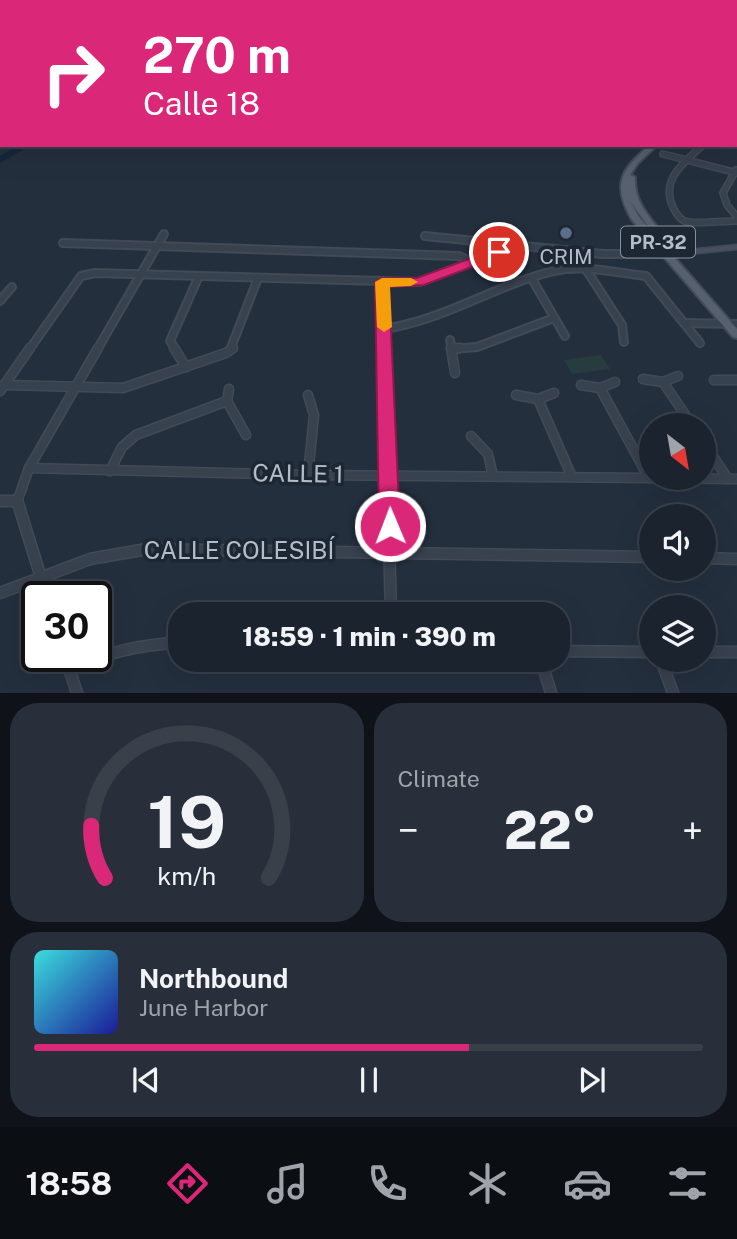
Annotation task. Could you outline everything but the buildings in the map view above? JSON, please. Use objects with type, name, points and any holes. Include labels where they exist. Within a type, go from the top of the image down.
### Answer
[{"type":"main road","points":[[633,166],[652,147]]},
{"type":"main road","points":[[633,166],[662,150]]},
{"type":"main road","name":"PR-32","points":[[633,166],[624,178],[626,202],[635,218],[735,324],[737,335]]},
{"type":"street","points":[[702,147],[673,174],[669,185],[669,198],[679,218],[686,222],[737,219]]},
{"type":"street","points":[[662,150],[686,160],[736,171],[723,193],[727,205],[737,219]]},
{"type":"street","points":[[42,581],[17,501],[29,468],[164,234]]},
{"type":"street","points":[[425,236],[603,254],[671,254],[737,247]]},
{"type":"street","points":[[63,243],[458,256],[472,262]]},
{"type":"street","points":[[2,388],[81,276],[95,273],[419,282],[499,252]]},
{"type":"street","points":[[384,329],[411,327],[556,270],[587,271],[646,276],[700,343]]},
{"type":"street","points":[[587,271],[622,325],[624,342]]},
{"type":"street","points":[[186,367],[170,341],[199,276]]},
{"type":"street","points":[[2,388],[123,388],[226,353],[233,348],[258,278]]},
{"type":"street","points":[[532,279],[565,336]]},
{"type":"street","points":[[382,282],[391,602]]},
{"type":"street","points":[[0,301],[12,287]]},
{"type":"street","points":[[455,373],[451,344],[477,347],[554,318]]},
{"type":"street","points":[[684,323],[735,324]]},
{"type":"street","points":[[643,379],[663,382],[678,376]]},
{"type":"street","points":[[714,380],[735,384]]},
{"type":"street","points":[[581,385],[600,388],[615,382]]},
{"type":"street","points":[[663,382],[684,413]]},
{"type":"street","points":[[600,388],[639,457]]},
{"type":"street","points":[[229,389],[227,401],[246,435]]},
{"type":"street","points":[[516,395],[538,399],[555,393]]},
{"type":"street","points":[[308,394],[314,415],[308,475]]},
{"type":"street","points":[[538,399],[572,477]]},
{"type":"street","points":[[110,471],[122,447],[136,435],[227,401]]},
{"type":"street","points":[[471,436],[488,454],[492,476]]},
{"type":"street","points":[[716,458],[732,479]]},
{"type":"street","name":"CALLE 1","points":[[29,468],[308,475],[639,478]]},
{"type":"street","points":[[0,501],[17,501]]},
{"type":"street","name":"CALLE COLESIBÍ","points":[[0,593],[90,559],[147,549],[639,557]]},
{"type":"street","points":[[716,558],[737,559]]},
{"type":"street","points":[[112,653],[121,649],[168,643]]},
{"type":"street","points":[[570,650],[639,652]]},
{"type":"street","points":[[716,652],[737,652]]},
{"type":"street","points":[[70,672],[77,693]]},
{"type":"street","points":[[545,672],[551,693]]},
{"type":"street","points":[[665,672],[673,693]]},
{"type":"green space","points":[[601,355],[610,369],[572,374],[564,360]]},
{"type":"waterway","points":[[0,160],[23,147]]},
{"type":"slow traffic","points":[[384,327],[382,282],[411,282]]},
{"type":"place","name":"CRIM","points":[[566,233]]},
{"type":"route","points":[[390,526],[382,282],[419,282],[499,252]]}]
